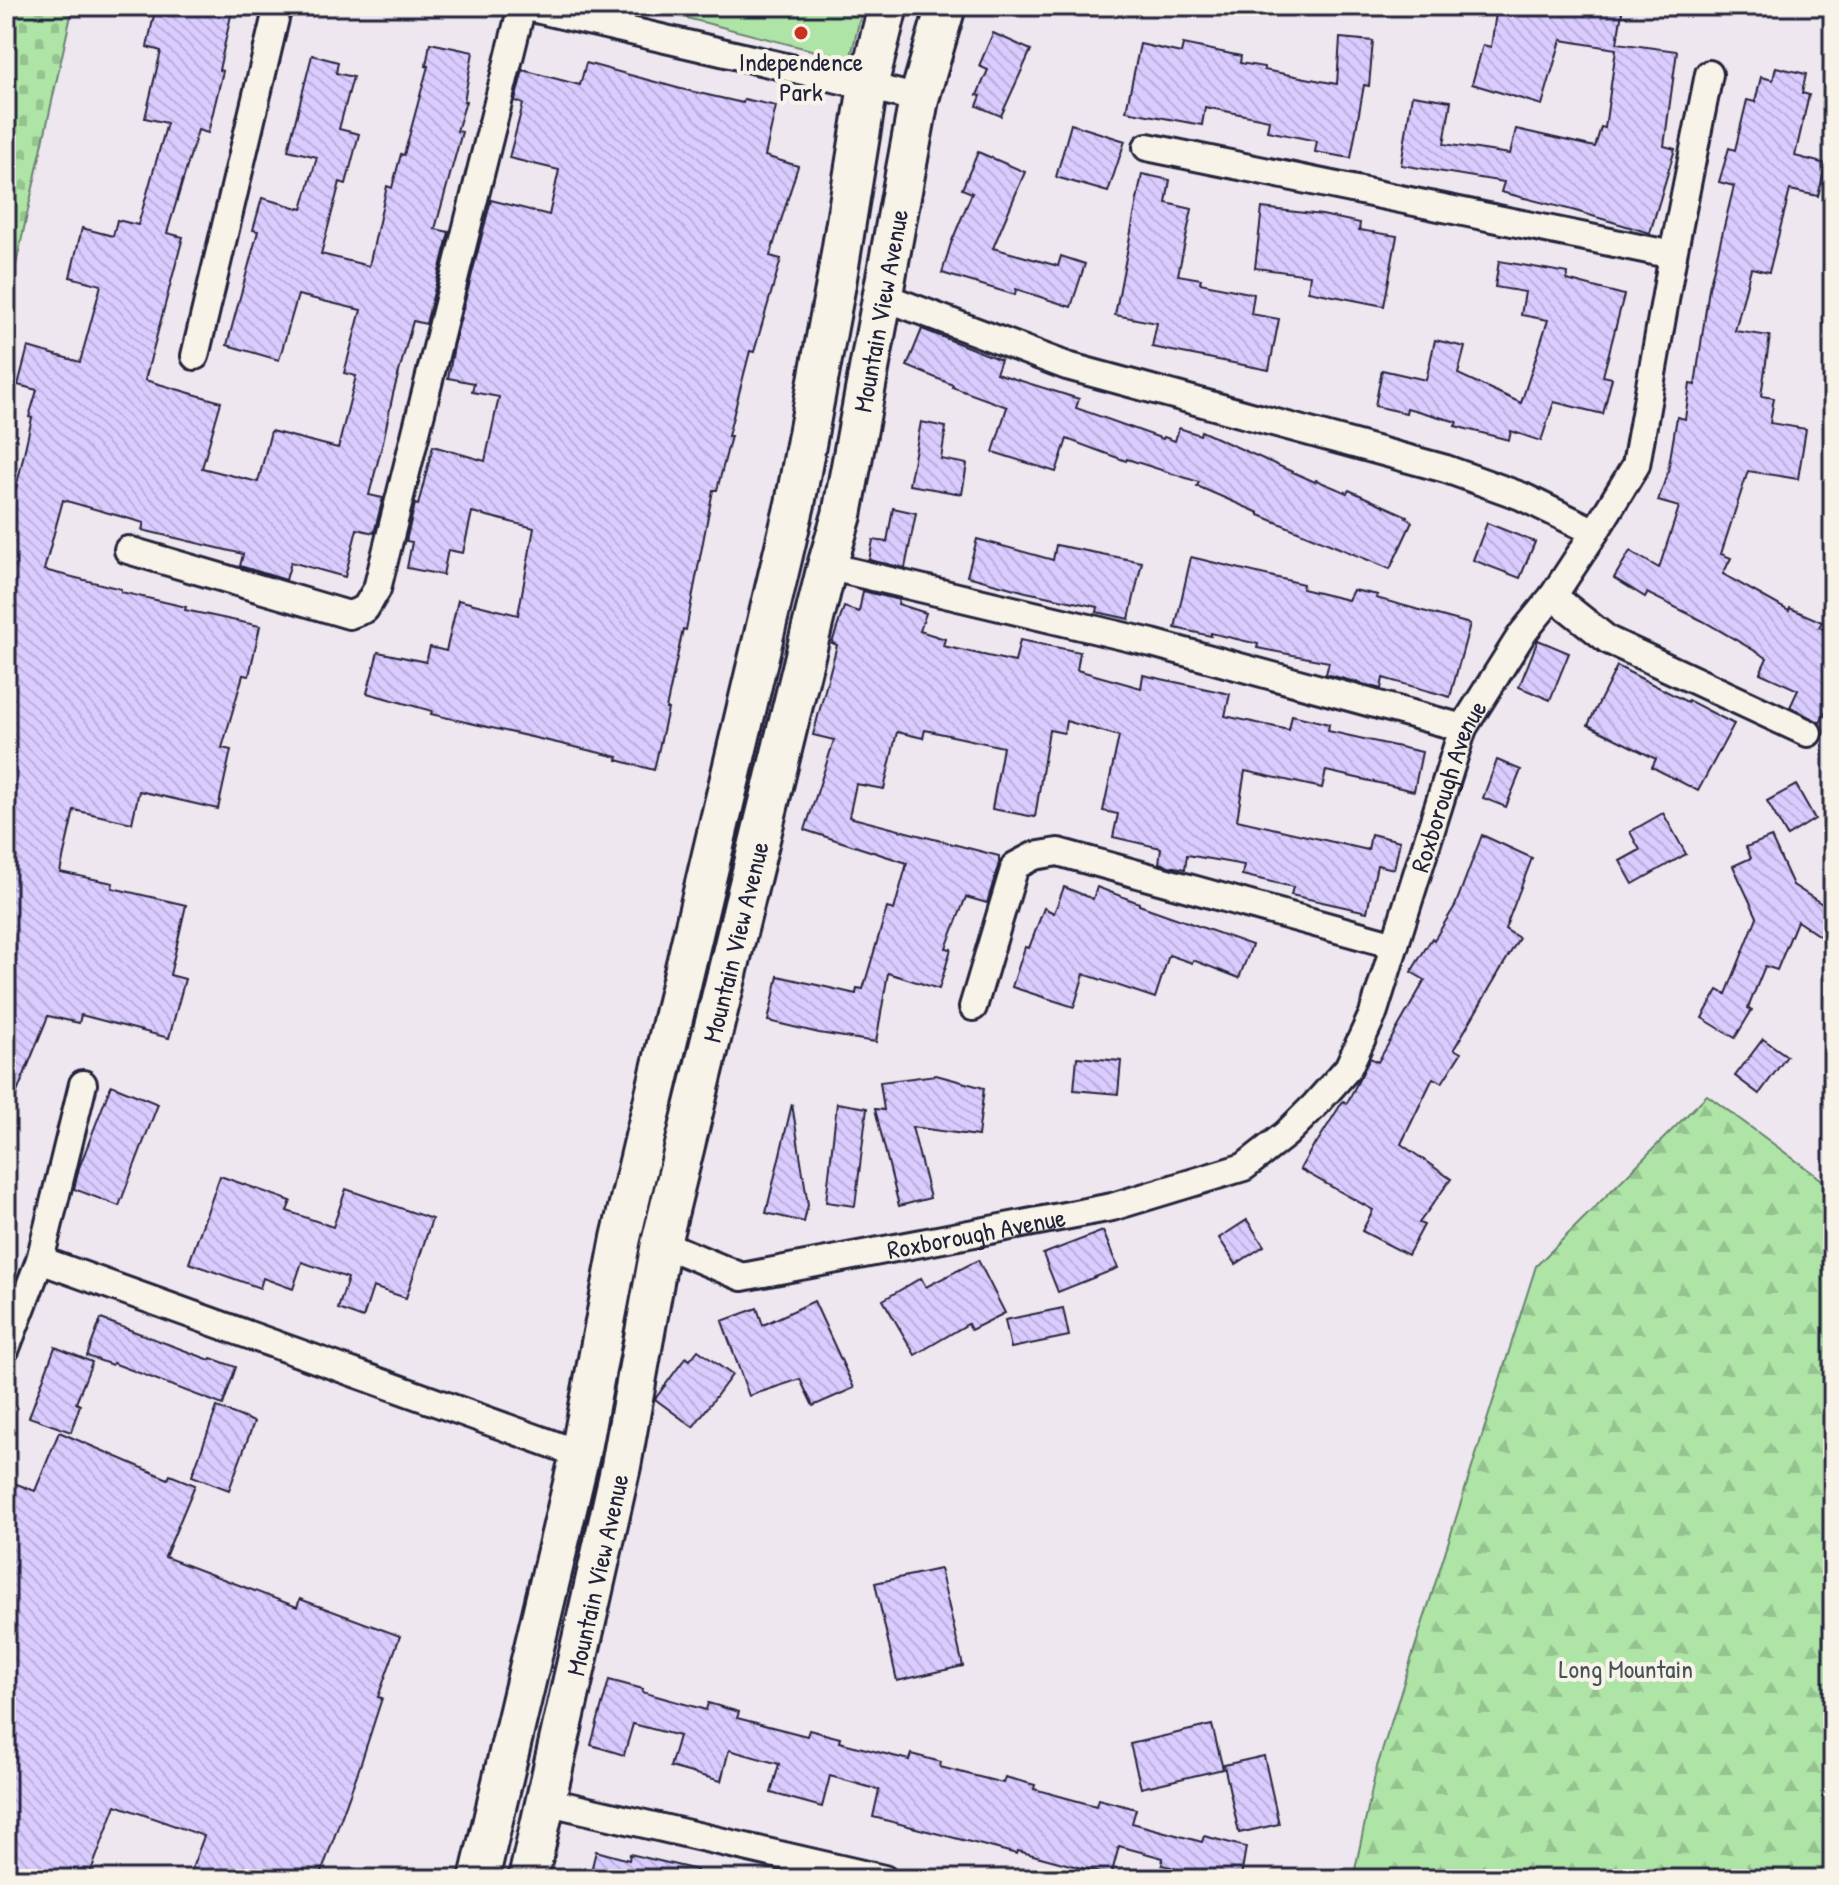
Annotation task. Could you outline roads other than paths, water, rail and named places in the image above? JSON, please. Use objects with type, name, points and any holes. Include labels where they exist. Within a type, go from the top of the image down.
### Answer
[{"type":"main road","name":"Mountain View Avenue","points":[[479,1879],[580,1454],[621,1238],[795,504],[836,284],[868,86],[888,6]]},
{"type":"main road","name":"Mountain View Avenue","points":[[528,1879],[621,1466],[661,1243],[842,515],[919,99],[946,6]]},
{"type":"main road","points":[[795,504],[842,515]]},
{"type":"main road","points":[[566,1511],[608,1517]]},
{"type":"street","points":[[195,356],[278,6]]},
{"type":"street","points":[[128,550],[349,615],[365,609],[377,589],[522,6],[919,99]]},
{"type":"street","name":"Roxborough Avenue","points":[[661,1243],[742,1277],[1112,1207],[1244,1167],[1296,1124],[1348,1068],[1373,1014],[1463,728],[1522,634],[1553,596],[1636,465],[1709,74]]},
{"type":"street","points":[[1147,147],[1673,255]]},
{"type":"street","points":[[884,297],[1067,366],[1446,469],[1521,496],[1595,532]]},
{"type":"street","points":[[827,566],[1152,643],[1463,728]]},
{"type":"street","points":[[1553,596],[1608,640],[1808,733]]},
{"type":"street","points":[[973,1007],[1015,866],[1034,856],[1058,852],[1395,945]]},
{"type":"street","points":[[6,1348],[40,1260],[83,1084]]},
{"type":"street","points":[[40,1260],[580,1454]]},
{"type":"street","points":[[545,1801],[884,1879]]},
{"type":"place","name":"Independence Park","points":[[801,33]]},
{"type":"park label","name":"Long Mountain","points":[[1626,1668]]}]
